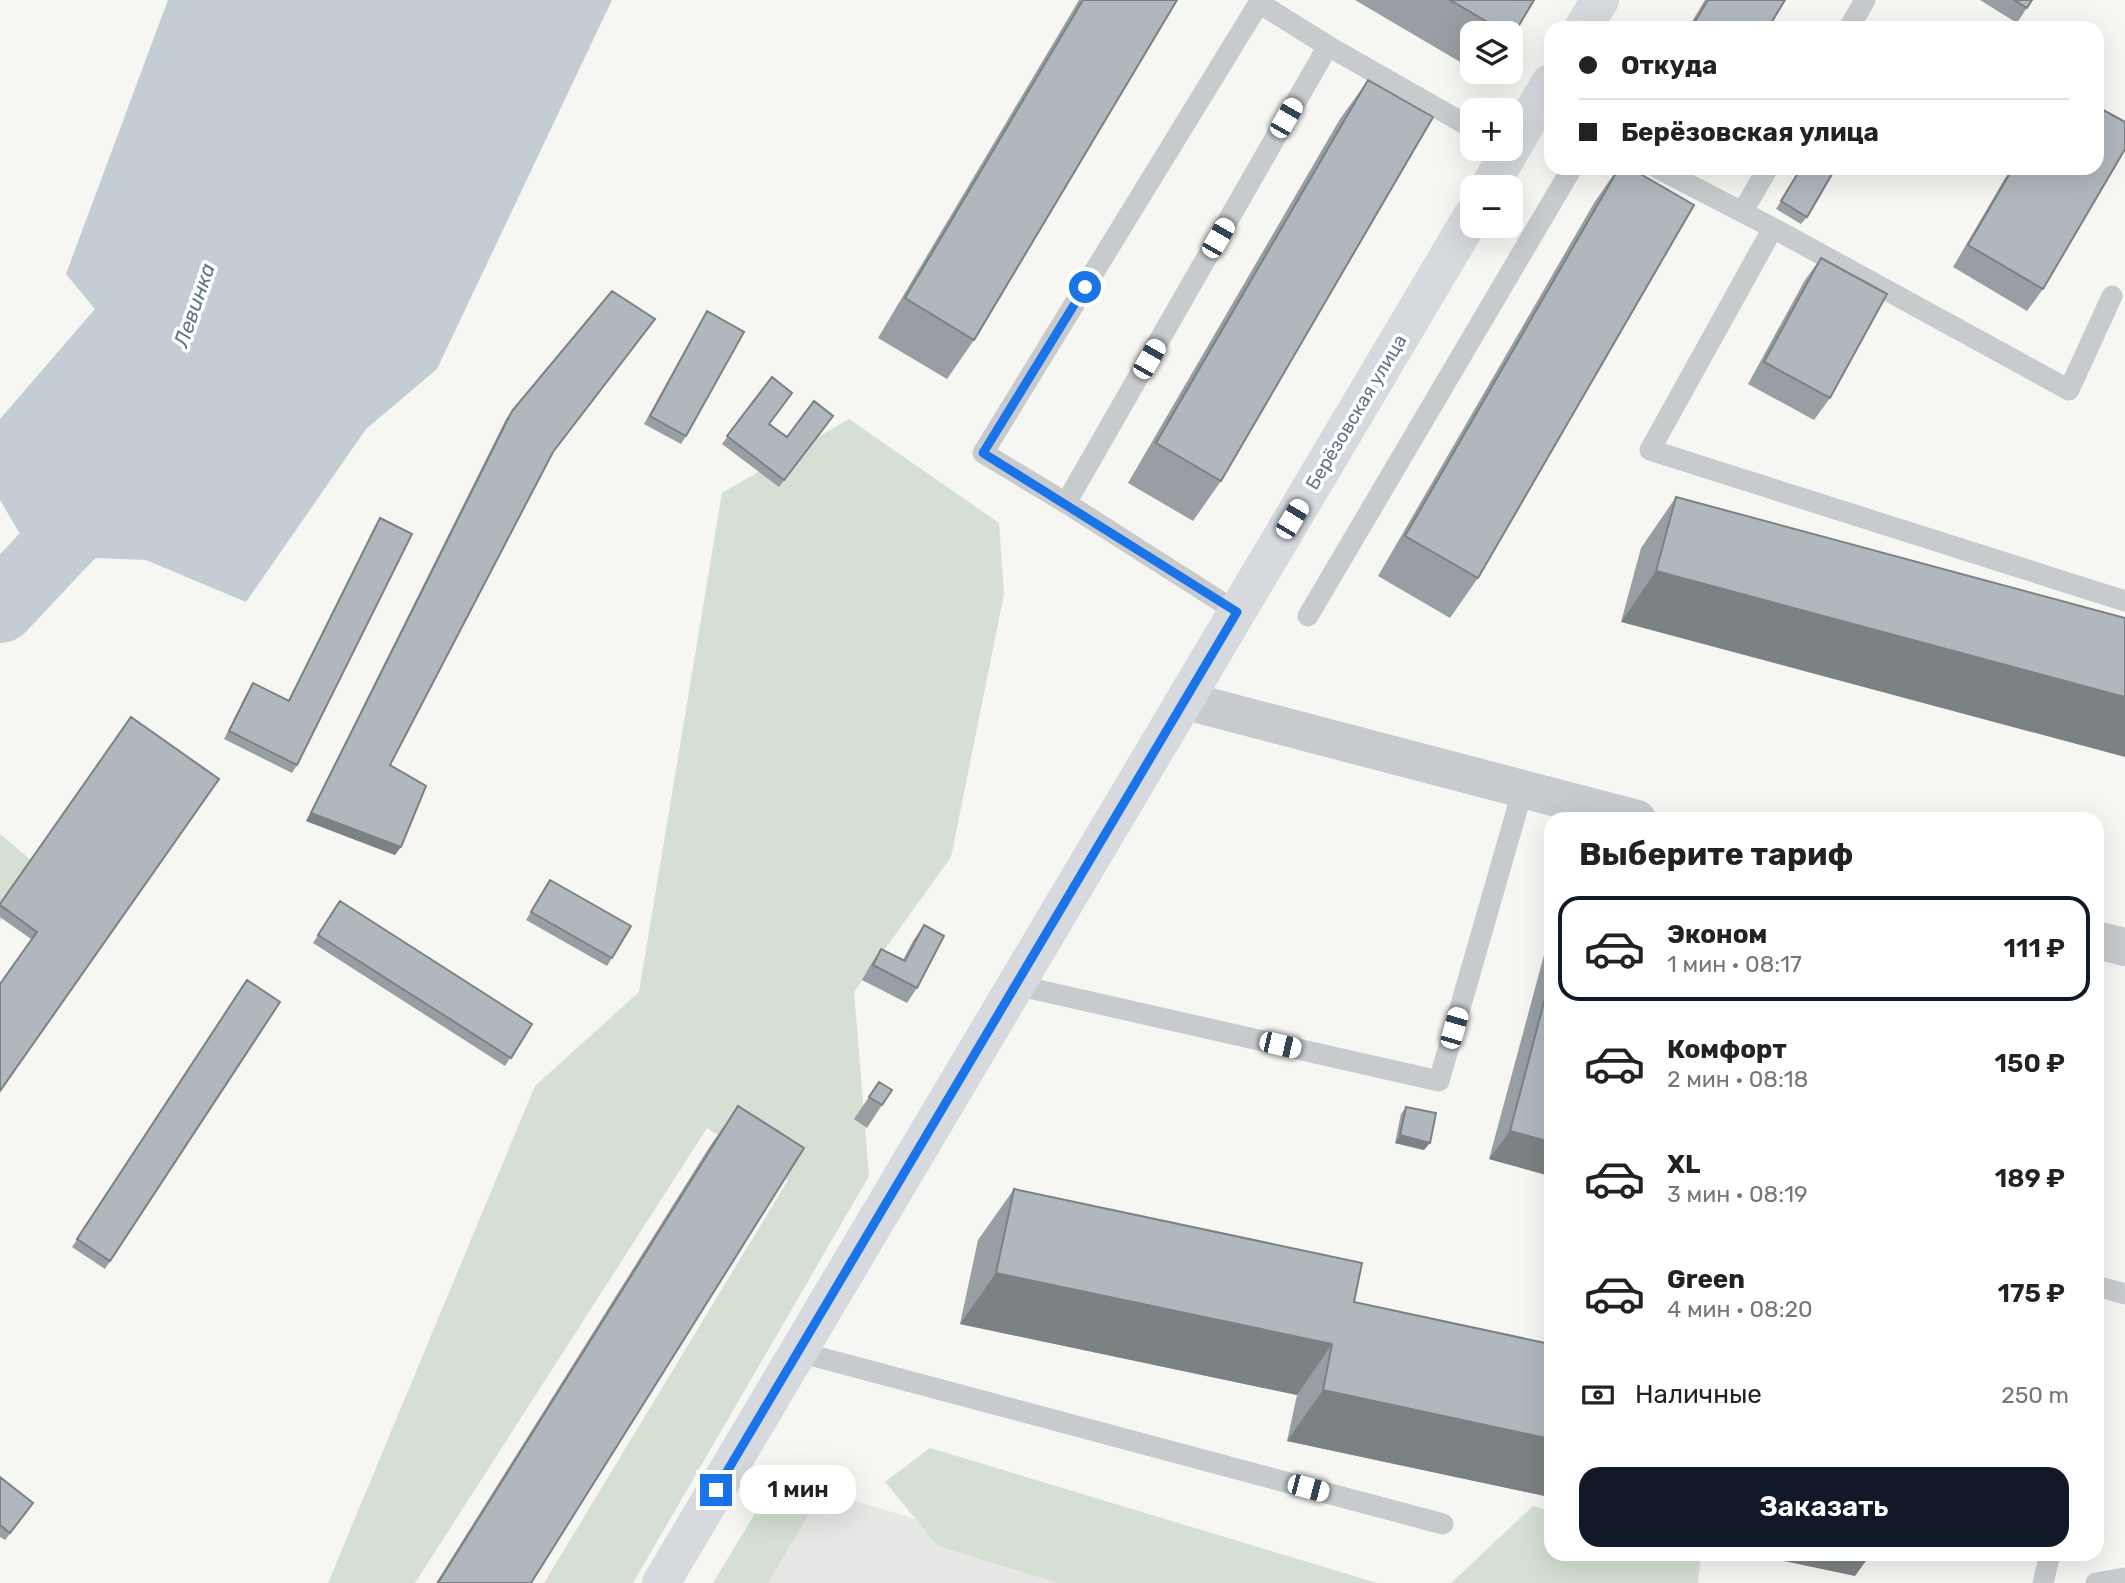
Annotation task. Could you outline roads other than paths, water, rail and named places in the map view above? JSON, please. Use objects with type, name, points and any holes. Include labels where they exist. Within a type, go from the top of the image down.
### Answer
[{"type":"street","points":[[1587,21],[1600,0]]},
{"type":"street","points":[[1523,132],[1544,105]]},
{"type":"street","name":"Берёзовская улица","points":[[661,1583],[1187,701],[1460,236]]},
{"type":"street","points":[[1187,701],[1610,812]]},
{"type":"street","points":[[2104,942],[2125,947]]},
{"type":"lane","points":[[1853,21],[1865,0]]},
{"type":"lane","points":[[1237,612],[983,453],[1259,3],[1460,121]]},
{"type":"lane","points":[[1066,503],[1328,46]]},
{"type":"lane","points":[[1308,616],[1568,175]]},
{"type":"lane","points":[[1671,175],[1743,211],[2069,390],[2112,296]]},
{"type":"lane","points":[[1743,211],[1764,175]]},
{"type":"lane","points":[[1773,228],[1650,450],[2125,601]]},
{"type":"lane","points":[[1016,985],[1439,1081],[1523,789]]},
{"type":"lane","points":[[2104,1288],[2125,1294]]},
{"type":"lane","points":[[799,1352],[1443,1524]]},
{"type":"lane","points":[[2043,1583],[2048,1561]]},
{"type":"lane","points":[[2096,1583],[2125,1578]]},
{"type":"water","points":[[168,0],[612,0],[437,369],[366,429],[246,602],[146,560],[96,558],[64,588],[39,566],[0,500],[0,419],[95,309],[66,274]]},
{"type":"waterway","name":"Левинка","points":[[0,607],[73,529],[98,486]]}]
